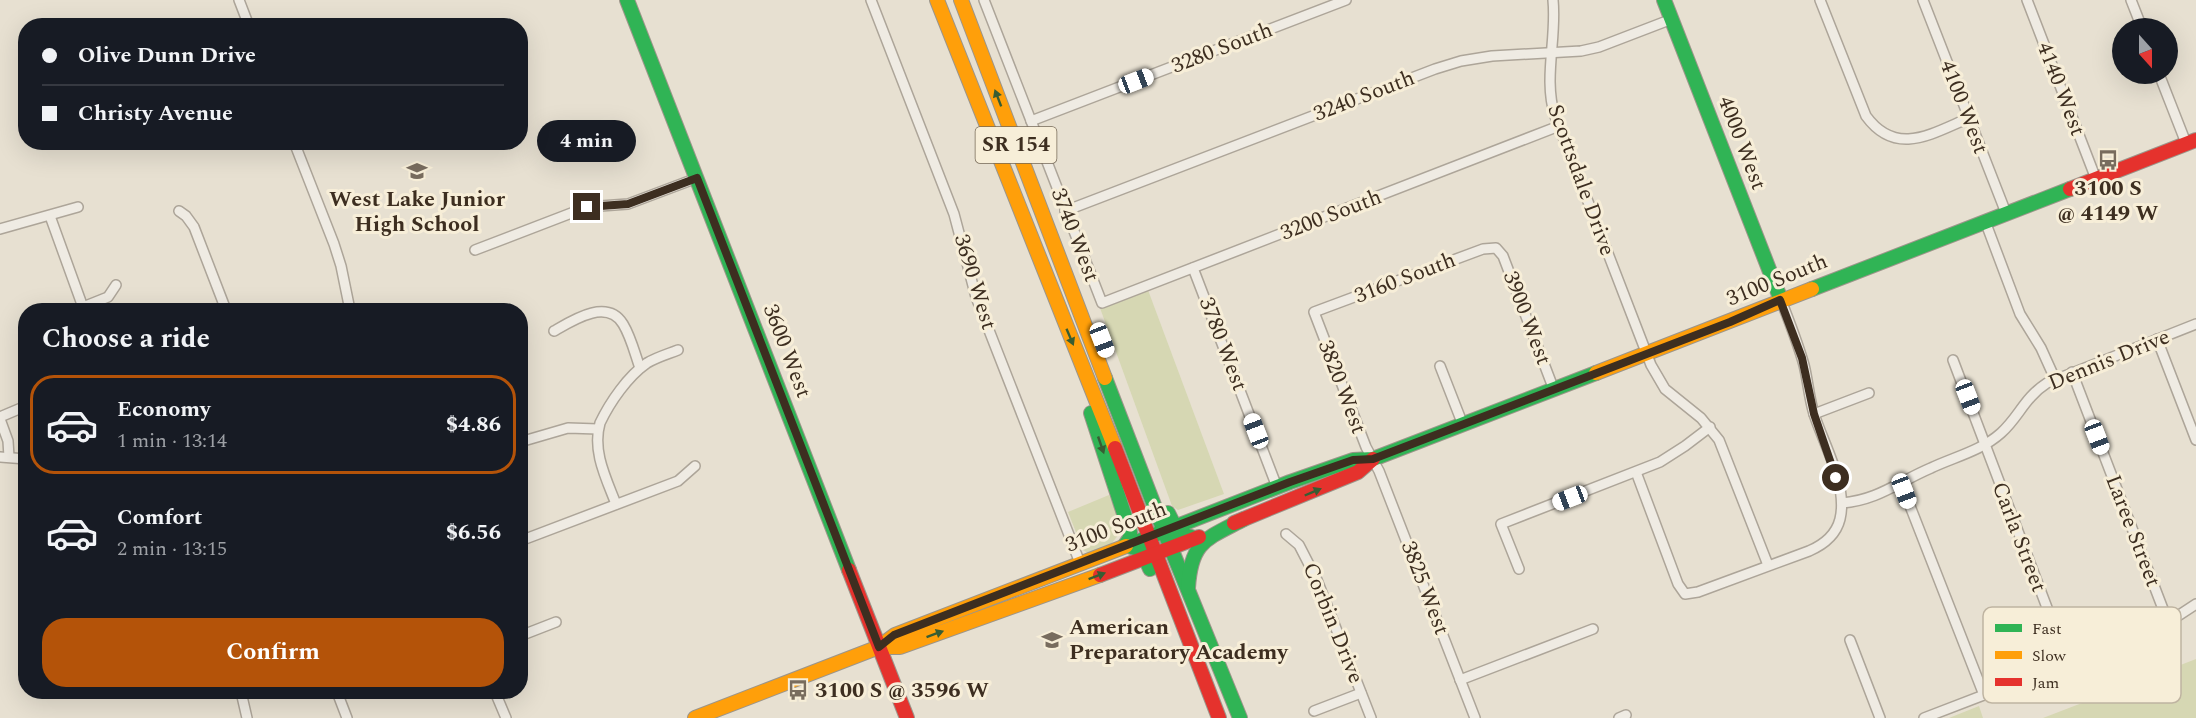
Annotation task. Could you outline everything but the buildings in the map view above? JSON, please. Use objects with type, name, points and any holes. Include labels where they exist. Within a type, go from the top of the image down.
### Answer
[{"type":"main road","name":"3600 West","points":[[627,0],[907,718]]},
{"type":"main road","name":"SR 154","points":[[937,0],[1149,536],[1150,555],[1219,718]]},
{"type":"main road","name":"SR 154","points":[[961,0],[1071,290],[1169,529],[1171,547],[1188,592],[1240,718]]},
{"type":"main road","name":"4000 West","points":[[1665,0],[1780,300]]},
{"type":"main road","name":"3100 South","points":[[695,718],[879,647],[894,635],[1125,545],[1353,460],[1373,459],[2191,142]]},
{"type":"main road","points":[[999,156],[1013,169],[1055,273],[1071,290]]},
{"type":"main road","points":[[1083,369],[1082,386],[1130,532],[1130,538],[1125,545],[1150,555],[1208,718]]},
{"type":"main road","name":"3100 South","points":[[879,647],[900,646],[1035,600],[1245,519],[1358,472],[1373,459]]},
{"type":"main road","points":[[1188,592],[1190,565],[1198,545],[1245,519]]},
{"type":"main road","points":[[1169,529],[1194,538]]},
{"type":"street","points":[[239,0],[246,18]]},
{"type":"street","name":"3690 West","points":[[871,0],[954,214],[974,290],[1080,563]]},
{"type":"street","name":"3740 West","points":[[984,0],[1102,303]]},
{"type":"street","name":"3280 South","points":[[1031,121],[1346,0]]},
{"type":"street","name":"Scottsdale Drive","points":[[1552,0],[1554,23],[1550,94],[1553,110],[1646,354],[1665,389],[1696,413],[1710,428],[1725,453],[1768,566]]},
{"type":"street","points":[[1820,0],[1866,117],[1874,127],[1890,138],[1904,141],[1927,136],[1969,118]]},
{"type":"street","name":"4100 West","points":[[1923,0],[2006,213]]},
{"type":"street","name":"4140 West","points":[[2027,0],[2096,178]]},
{"type":"street","points":[[2131,0],[2138,18]]},
{"type":"street","name":"3240 South","points":[[1065,211],[1435,69],[1492,56],[1581,51],[1599,47],[1672,19]]},
{"type":"street","points":[[2164,84],[2191,142]]},
{"type":"street","name":"3200 South","points":[[1102,303],[1559,126]]},
{"type":"street","points":[[297,150],[334,244],[348,303]]},
{"type":"street","points":[[475,250],[587,207],[628,204],[697,178]]},
{"type":"street","points":[[0,229],[78,207]]},
{"type":"street","points":[[179,211],[194,227],[223,303]]},
{"type":"street","points":[[50,216],[81,303]]},
{"type":"street","points":[[1985,221],[2020,314],[2044,353],[2055,379]]},
{"type":"street","name":"3160 South","points":[[1314,312],[1483,249],[1496,248]]},
{"type":"street","name":"3900 West","points":[[1496,248],[1503,256],[1554,390]]},
{"type":"street","name":"3780 West","points":[[1193,268],[1278,487]]},
{"type":"street","points":[[96,303],[108,297],[116,285]]},
{"type":"street","points":[[1636,472],[1678,584],[1685,594],[1698,592],[1809,551],[1823,543],[1837,528],[1842,503],[1833,464],[1814,414],[1802,358],[1780,300]]},
{"type":"street","points":[[554,331],[591,313],[600,311],[611,313],[625,328],[640,368]]},
{"type":"street","name":"3820 West","points":[[1314,312],[1366,447],[1373,459]]},
{"type":"street","name":"Dennis Drive","points":[[1842,503],[1869,499],[1985,444],[2006,428],[2033,393],[2055,379],[2196,324]]},
{"type":"street","points":[[2157,339],[2196,440]]},
{"type":"street","points":[[616,504],[600,463],[597,443],[598,429],[609,408],[640,368],[678,350]]},
{"type":"street","name":"Carla Street","points":[[1953,360],[2047,607]]},
{"type":"street","points":[[1440,366],[1462,425]]},
{"type":"street","name":"Laree Street","points":[[2072,372],[2162,607]]},
{"type":"street","points":[[1814,414],[1869,393]]},
{"type":"street","points":[[5,457],[8,441],[0,418],[18,410]]},
{"type":"street","points":[[528,440],[568,428],[598,429]]},
{"type":"street","points":[[1519,569],[1501,524],[1660,462],[1710,428]]},
{"type":"street","name":"3825 West","points":[[1373,459],[1384,482],[1475,718]]},
{"type":"street","points":[[528,538],[678,482],[695,466]]},
{"type":"street","points":[[1901,483],[1983,692]]},
{"type":"street","name":"Corbin Drive","points":[[1286,534],[1299,545],[1317,580],[1371,718]]},
{"type":"street","points":[[2181,614],[2196,604]]},
{"type":"street","points":[[528,633],[556,622]]},
{"type":"street","points":[[1460,680],[1593,629]]},
{"type":"street","points":[[1850,640],[1880,718]]},
{"type":"street","points":[[1314,711],[1361,693]]},
{"type":"street","points":[[1924,718],[1983,695]]},
{"type":"street","points":[[243,699],[247,718]]},
{"type":"street","points":[[340,699],[347,718]]},
{"type":"street","points":[[498,699],[506,718]]},
{"type":"green space","points":[[1148,290],[1224,494],[1178,510],[1172,506],[1100,308]]},
{"type":"green space","points":[[1109,495],[1123,529],[1112,543],[1088,553],[1083,550],[1068,512]]},
{"type":"green space","points":[[2196,659],[2196,718],[2043,718],[2082,703],[2181,703],[2181,665]]},
{"type":"green space","points":[[1979,706],[1983,718],[1949,718]]},
{"type":"traffic: fast","points":[[627,0],[849,570]]},
{"type":"traffic: fast","points":[[1664,0],[1781,300]]},
{"type":"traffic: fast","points":[[1812,289],[2070,189]]},
{"type":"traffic: fast","points":[[1126,546],[1290,482],[1353,460],[1373,459],[1596,373]]},
{"type":"traffic: fast","points":[[1105,378],[1240,718]]},
{"type":"traffic: fast","points":[[1091,413],[1130,532],[1130,538],[1125,545],[1142,550],[1150,569]]},
{"type":"traffic: fast","points":[[1168,513],[1178,533],[1194,538]]},
{"type":"traffic: fast","points":[[1188,588],[1193,560],[1203,543],[1244,519]]},
{"type":"traffic: slow","points":[[937,0],[1115,448]]},
{"type":"traffic: slow","points":[[961,0],[1105,378]]},
{"type":"traffic: slow","points":[[1596,373],[1812,289]]},
{"type":"traffic: slow","points":[[695,718],[879,647],[895,635],[1126,546]]},
{"type":"traffic: slow","points":[[879,647],[900,647],[1100,575]]},
{"type":"traffic: jam","points":[[2070,189],[2196,140]]},
{"type":"traffic: jam","points":[[1115,448],[1219,718]]},
{"type":"traffic: jam","points":[[1234,523],[1358,472],[1373,459]]},
{"type":"traffic: jam","points":[[1100,575],[1199,537]]},
{"type":"traffic: jam","points":[[849,570],[907,718]]},
{"type":"place","name":"3100 S @ 4149 W","points":[[2108,160]]},
{"type":"place","name":"West Lake Junior High School","points":[[417,171]]},
{"type":"place","name":"American Preparatory Academy","points":[[1052,640]]},
{"type":"place","name":"3100 S @ 3596 W","points":[[798,690]]},
{"type":"route","points":[[587,207],[622,206],[697,178],[879,647],[894,635],[1125,545],[1353,460],[1373,459],[1730,322],[1780,300],[1797,342],[1806,372],[1814,414],[1836,478]]}]
